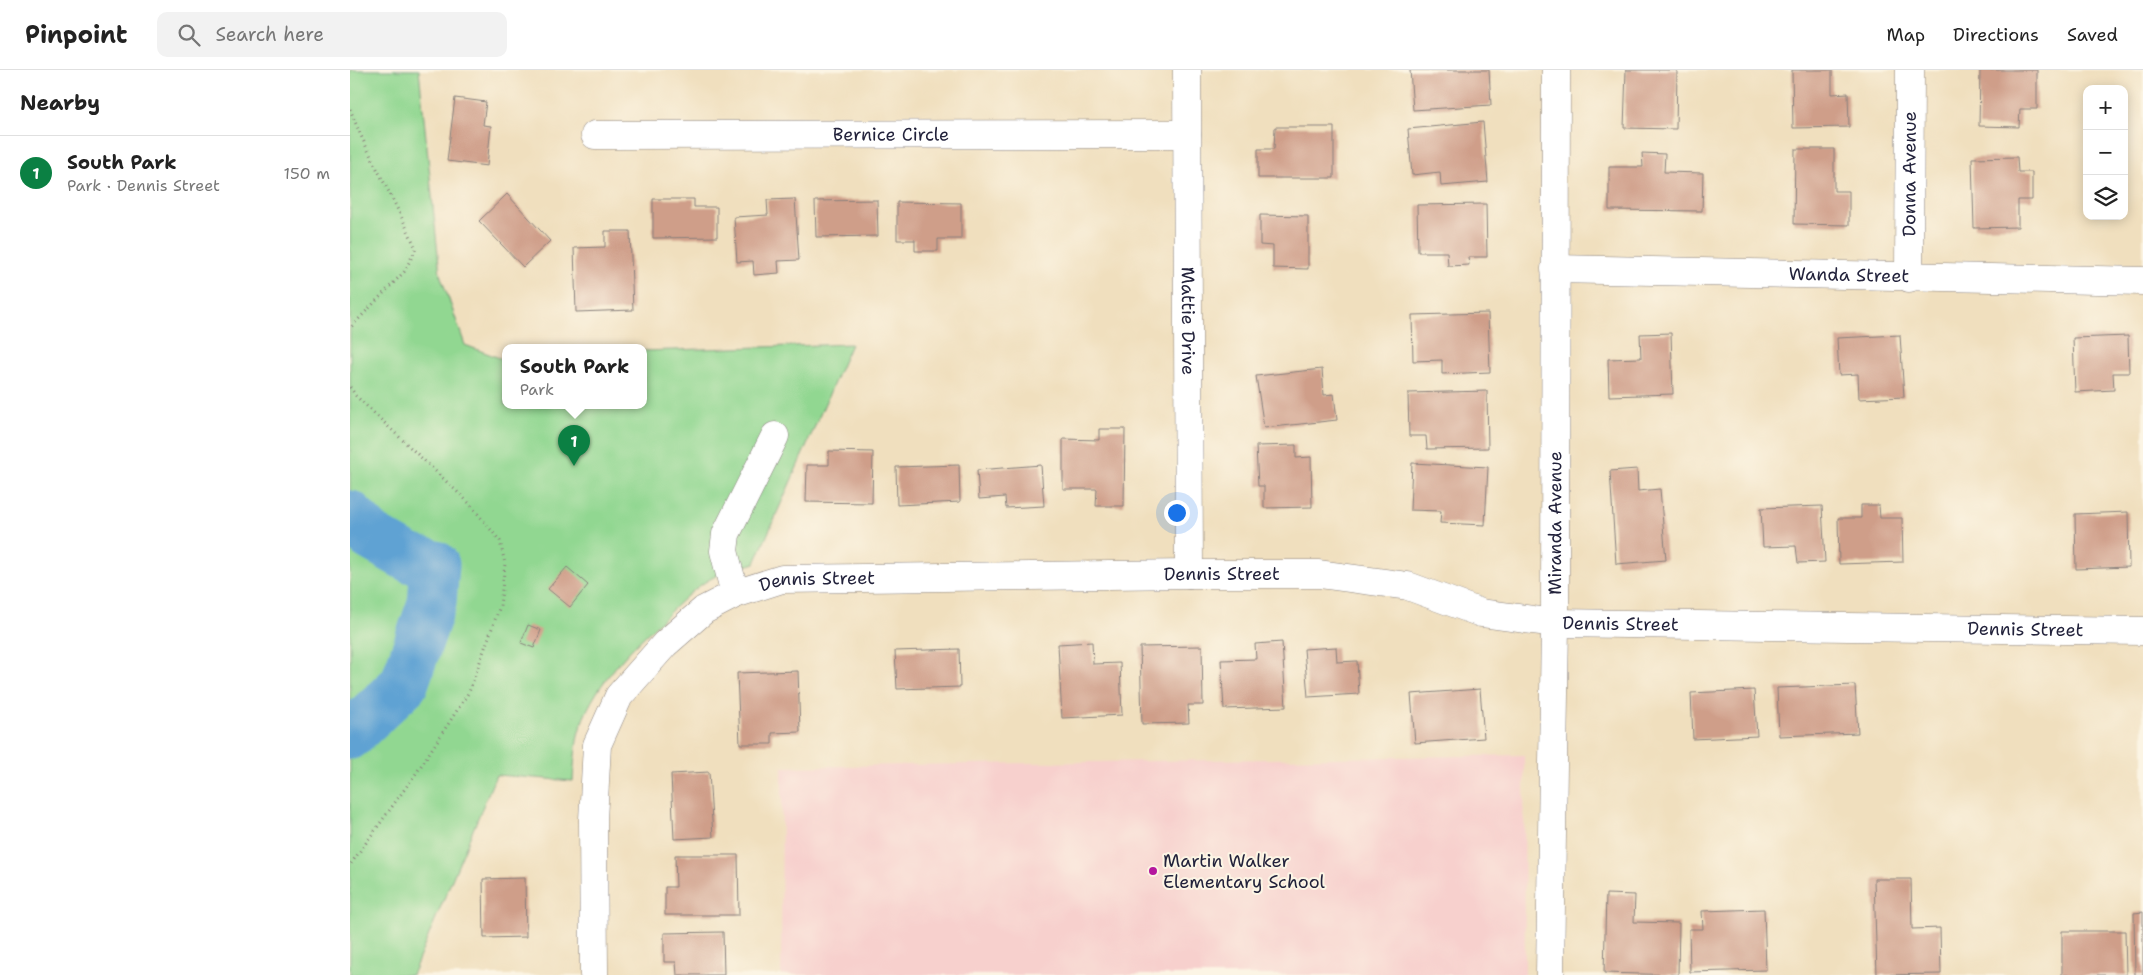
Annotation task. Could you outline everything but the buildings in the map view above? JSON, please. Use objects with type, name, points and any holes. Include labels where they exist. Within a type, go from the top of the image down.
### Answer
[{"type":"street","name":"Mattie Drive","points":[[1187,70],[1189,574]]},
{"type":"street","name":"Miranda Avenue","points":[[1550,975],[1555,623],[1556,70]]},
{"type":"street","name":"Donna Avenue","points":[[1909,278],[1910,70]]},
{"type":"street","name":"Bernice Circle","points":[[596,135],[1187,134]]},
{"type":"street","name":"Wanda Street","points":[[1555,270],[2143,281]]},
{"type":"street","points":[[735,594],[724,551],[726,534],[775,436]]},
{"type":"street","name":"Dennis Street","points":[[594,975],[593,820],[597,744],[619,696],[665,644],[704,610],[735,594],[782,579],[1319,574],[1408,586],[1481,614],[1555,623],[2143,630]]},
{"type":"path","points":[[350,109],[362,140],[405,222],[416,249],[404,272],[350,328]]},
{"type":"path","points":[[350,387],[356,396],[469,503],[500,541],[505,564],[500,606],[469,692],[417,772],[350,865]]},
{"type":"shaded area","name":"Martin Walker Elementary School","points":[[1524,755],[1525,975],[781,975],[782,767]]},
{"type":"green space","points":[[350,70],[419,70],[440,274],[465,345],[502,359],[502,409],[647,409],[647,351],[851,344],[755,563],[728,571],[699,586],[638,642],[613,670],[592,701],[584,718],[578,735],[573,781],[496,775],[412,975],[350,975]]},
{"type":"waterway","points":[[350,515],[370,536],[409,558],[435,565],[432,603],[404,684],[350,735]]},
{"type":"place","name":"South Park","points":[[574,466]]},
{"type":"place","name":"Martin Walker Elementary School","points":[[1153,871]]}]
